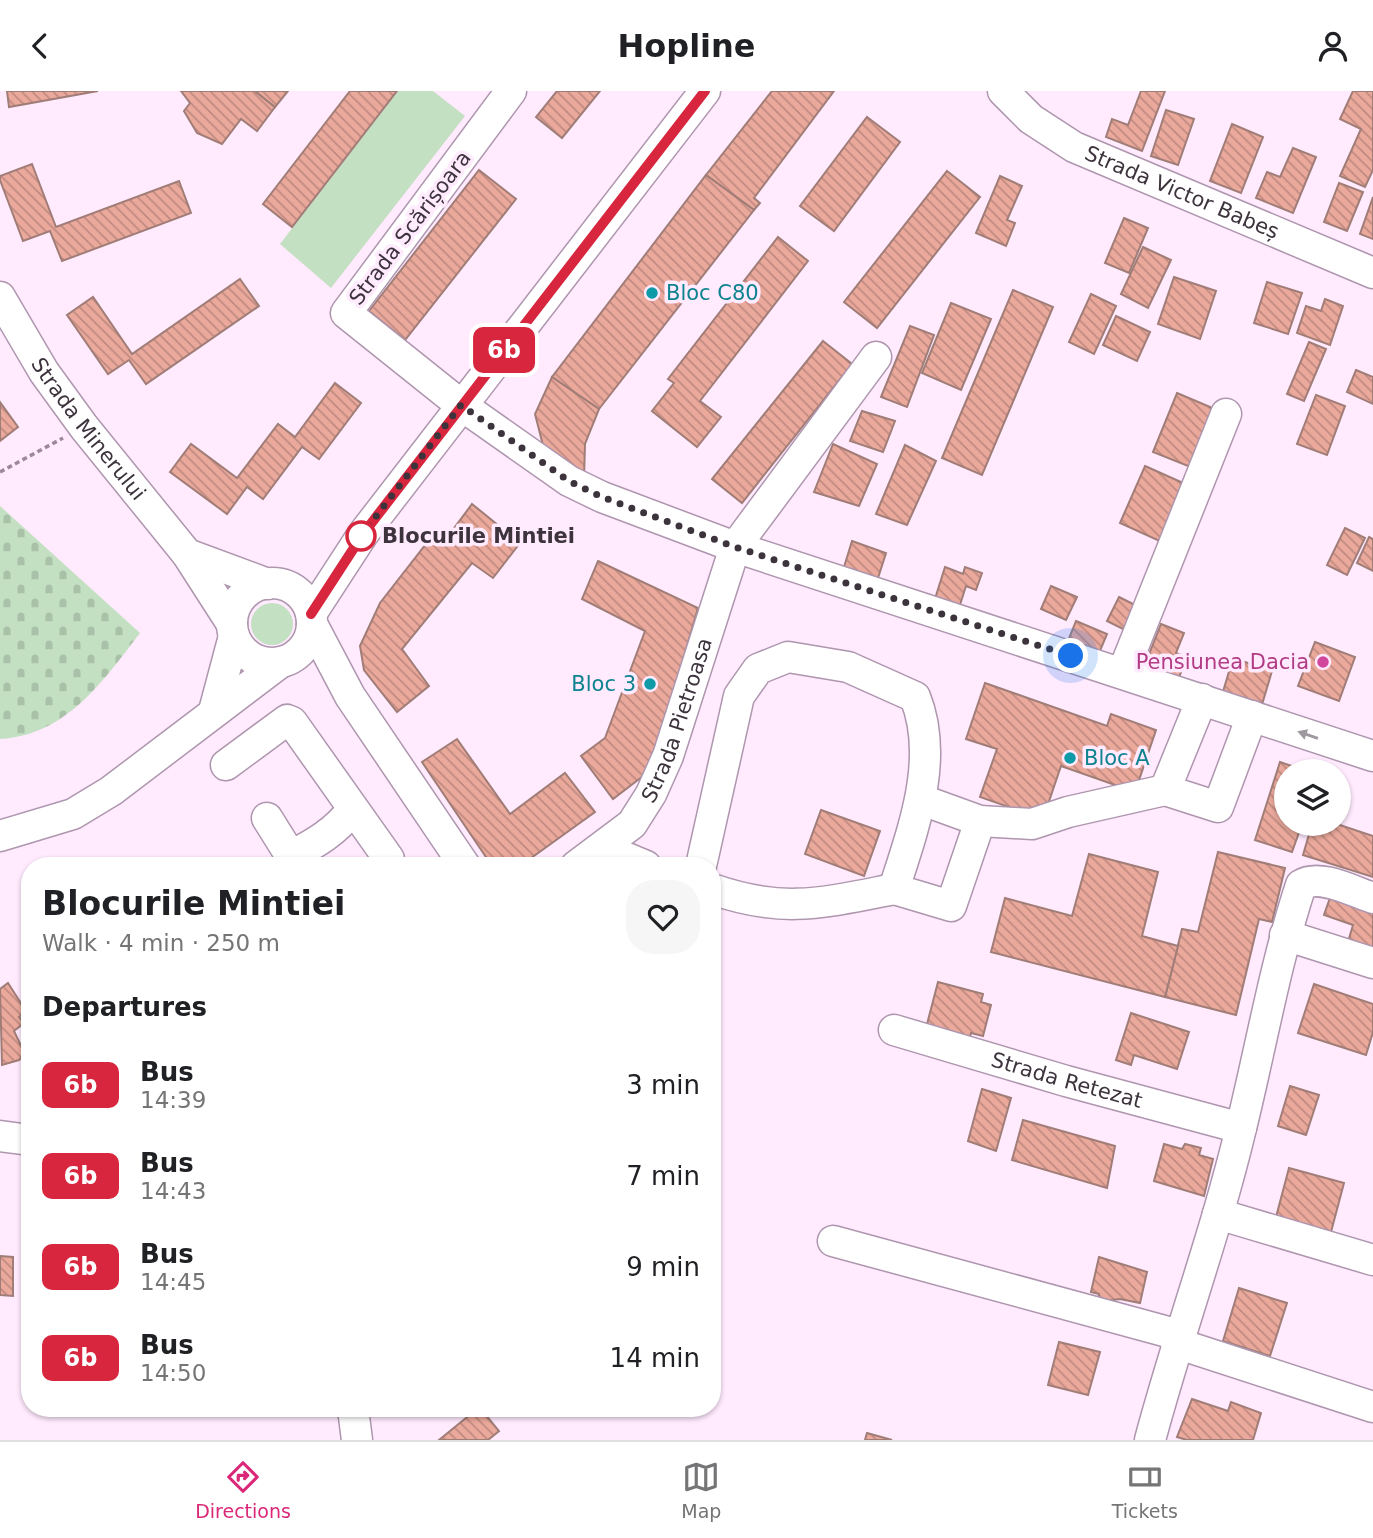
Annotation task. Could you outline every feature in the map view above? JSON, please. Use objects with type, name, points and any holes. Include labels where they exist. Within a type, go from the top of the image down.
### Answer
[{"type":"street","name":"Strada Scărișoara","points":[[461,405],[346,313],[511,91]]},
{"type":"street","points":[[0,836],[73,814],[150,763],[214,711],[306,644],[311,619],[349,553],[705,91]]},
{"type":"street","name":"Strada Victor Babeș","points":[[1003,91],[1031,119],[1074,146],[1373,273]]},
{"type":"street","name":"Strada Minerului","points":[[0,297],[44,372],[84,427],[187,554],[247,655],[269,663],[286,660]]},
{"type":"street","name":"Strada Pietroasa","points":[[590,857],[632,824],[651,794],[668,755],[735,547],[876,357]]},
{"type":"street","points":[[461,405],[569,481],[602,497],[735,547],[1373,756]]},
{"type":"street","points":[[1123,672],[1226,414]]},
{"type":"street","points":[[214,711],[239,602],[256,587],[274,584],[349,553]]},
{"type":"street","points":[[187,554],[299,594],[350,696],[460,857]]},
{"type":"street","points":[[703,857],[739,696],[758,669],[788,657],[848,667],[915,697],[924,718],[922,800],[894,889]]},
{"type":"street","points":[[286,660],[350,696]]},
{"type":"street","points":[[1166,790],[1202,699]]},
{"type":"street","points":[[922,800],[980,821],[1032,824],[1081,809],[1166,790],[1218,807],[1252,716]]},
{"type":"street","points":[[226,765],[287,720],[292,722],[388,857]]},
{"type":"street","points":[[300,857],[338,828],[353,809]]},
{"type":"street","points":[[267,818],[291,857]]},
{"type":"street","points":[[721,891],[760,902],[807,906],[894,889],[951,906],[980,821]]},
{"type":"street","points":[[603,848],[624,857]]},
{"type":"street","points":[[1150,1440],[1177,1339],[1218,1214],[1241,1128],[1285,935],[1301,885],[1308,880],[1373,898]]},
{"type":"street","points":[[1285,935],[1373,963]]},
{"type":"street","name":"Strada Retezat","points":[[894,1030],[1066,1081],[1241,1128]]},
{"type":"street","points":[[0,1136],[21,1139]]},
{"type":"street","points":[[1218,1214],[1373,1261]]},
{"type":"street","points":[[833,1241],[1177,1339],[1373,1407]]},
{"type":"street","points":[[354,1417],[356,1440]]},
{"type":"path","points":[[0,472],[84,427]]},
{"type":"green space","points":[[398,91],[433,91],[465,116],[331,288],[280,244]]},
{"type":"green space","points":[[0,506],[140,633],[97,687],[64,716],[24,735],[0,739]]},
{"type":"green space","points":[[272,603],[287,609],[293,624],[287,639],[272,645],[257,639],[251,624],[257,609]]},
{"type":"building","points":[[7,91],[98,91],[9,107]]},
{"type":"building","points":[[181,91],[255,91],[275,107],[257,131],[241,119],[222,144],[197,133],[184,111],[190,103]]},
{"type":"building","points":[[255,91],[288,91],[275,107]]},
{"type":"building","points":[[350,91],[397,91],[292,227],[263,204]]},
{"type":"building","points":[[557,91],[600,91],[562,138],[536,117]]},
{"type":"building","points":[[772,91],[834,91],[754,198],[760,203],[754,210],[706,175]]},
{"type":"building","points":[[1141,91],[1165,91],[1142,151],[1106,137],[1112,119],[1128,125]]},
{"type":"building","points":[[1353,91],[1373,91],[1373,170],[1365,187],[1340,176],[1361,129],[1340,119]]},
{"type":"building","points":[[1166,110],[1194,119],[1178,165],[1151,156]]},
{"type":"building","points":[[867,117],[900,142],[834,231],[800,206]]},
{"type":"building","points":[[1232,124],[1263,137],[1241,193],[1210,181]]},
{"type":"building","points":[[1293,148],[1316,157],[1293,213],[1256,198],[1267,172],[1280,177]]},
{"type":"building","points":[[32,164],[56,227],[179,181],[191,213],[62,261],[50,231],[23,241],[0,180],[0,176]]},
{"type":"building","points":[[479,170],[516,199],[405,340],[369,311]]},
{"type":"building","points":[[947,171],[980,197],[877,328],[844,302]]},
{"type":"building","name":"Bloc C80","points":[[706,175],[754,210],[599,409],[552,377]]},
{"type":"building","points":[[1000,176],[1022,186],[1007,220],[1015,223],[1006,246],[976,233]]},
{"type":"building","points":[[1339,183],[1363,192],[1347,231],[1324,222]]},
{"type":"building","points":[[1373,197],[1373,239],[1360,234]]},
{"type":"building","points":[[1124,218],[1148,228],[1129,273],[1105,263]]},
{"type":"building","points":[[778,237],[808,261],[700,401],[721,417],[697,447],[652,411],[674,383],[668,379]]},
{"type":"building","points":[[1143,247],[1171,260],[1148,308],[1121,294]]},
{"type":"building","points":[[1174,277],[1216,291],[1200,339],[1158,324]]},
{"type":"building","points":[[240,279],[259,306],[146,384],[129,360],[108,374],[67,315],[93,297],[132,354]]},
{"type":"building","points":[[1267,282],[1302,293],[1288,334],[1254,323]]},
{"type":"building","points":[[1013,290],[1053,307],[982,475],[942,458]]},
{"type":"building","points":[[1091,294],[1116,306],[1094,354],[1069,342]]},
{"type":"building","points":[[1325,299],[1343,306],[1330,345],[1297,333],[1306,306],[1321,311]]},
{"type":"building","points":[[951,303],[991,319],[961,390],[922,373]]},
{"type":"building","points":[[1116,316],[1150,332],[1137,361],[1103,345]]},
{"type":"building","points":[[910,326],[934,335],[907,407],[881,397]]},
{"type":"building","points":[[823,341],[852,364],[742,503],[712,479]]},
{"type":"building","points":[[1309,342],[1326,349],[1304,401],[1287,394]]},
{"type":"building","points":[[1356,370],[1373,377],[1373,404],[1347,392]]},
{"type":"building","points":[[552,377],[599,409],[585,444],[584,479],[545,453],[535,414]]},
{"type":"building","points":[[335,383],[361,403],[319,459],[302,447],[263,499],[247,487],[227,514],[170,472],[191,444],[237,478],[278,424],[295,437]]},
{"type":"building","points":[[1177,393],[1222,412],[1198,470],[1153,452]]},
{"type":"building","points":[[1316,395],[1345,406],[1327,455],[1297,444]]},
{"type":"building","points":[[0,402],[18,427],[0,441]]},
{"type":"building","points":[[862,411],[895,421],[883,452],[850,441]]},
{"type":"building","points":[[833,444],[877,464],[859,506],[814,492]]},
{"type":"building","points":[[905,445],[936,461],[907,525],[876,514]]},
{"type":"building","points":[[1145,466],[1190,486],[1164,543],[1120,523]]},
{"type":"building","points":[[472,504],[520,543],[493,578],[472,563],[402,649],[429,686],[397,712],[364,670],[360,646],[380,603],[433,535],[443,543]]},
{"type":"building","points":[[1345,528],[1365,538],[1347,575],[1327,565]]},
{"type":"building","points":[[1369,537],[1373,539],[1373,571],[1357,563]]},
{"type":"building","points":[[852,541],[886,553],[878,578],[844,567]]},
{"type":"building","name":"Bloc 3","points":[[598,561],[698,608],[651,770],[613,799],[581,756],[605,738],[645,631],[582,599]]},
{"type":"building","points":[[945,567],[963,574],[965,567],[982,573],[976,590],[966,586],[958,611],[934,602]]},
{"type":"building","points":[[1051,586],[1077,597],[1066,620],[1041,609]]},
{"type":"building","points":[[1119,597],[1141,608],[1129,632],[1107,621]]},
{"type":"building","points":[[1076,621],[1107,634],[1097,658],[1066,646]]},
{"type":"building","points":[[1161,624],[1184,633],[1176,653],[1187,657],[1178,680],[1144,667]]},
{"type":"building","points":[[1315,642],[1355,657],[1339,701],[1298,686]]},
{"type":"building","points":[[1233,658],[1272,671],[1261,708],[1222,695]]},
{"type":"building","name":"Bloc A","points":[[985,683],[1107,726],[1111,714],[1156,730],[1135,792],[1061,766],[1043,819],[980,797],[997,749],[966,739]]},
{"type":"building","points":[[457,739],[510,814],[565,773],[595,812],[532,857],[486,857],[422,762]]},
{"type":"building","points":[[1274,781],[1274,836],[1298,836],[1292,852],[1255,840]]},
{"type":"building","points":[[821,810],[880,831],[864,876],[805,854]]},
{"type":"building","points":[[1351,829],[1373,836],[1373,877],[1303,855],[1309,836],[1351,836]]},
{"type":"building","points":[[1218,852],[1285,868],[1272,922],[1259,919],[1236,1015],[1165,997],[1182,929],[1198,932]]},
{"type":"building","points":[[1089,854],[1158,872],[1142,936],[1178,946],[1165,997],[991,952],[1005,898],[1072,916]]},
{"type":"building","points":[[1331,895],[1373,909],[1373,951],[1348,942],[1353,925],[1324,915]]},
{"type":"building","points":[[938,982],[983,994],[981,1002],[991,1005],[983,1036],[971,1033],[969,1040],[926,1028]]},
{"type":"building","points":[[8,983],[21,1003],[21,1025],[14,1031],[21,1046],[21,1058],[2,1065],[0,989]]},
{"type":"building","points":[[1314,984],[1373,1004],[1373,1032],[1366,1055],[1298,1033]]},
{"type":"building","points":[[1131,1013],[1189,1032],[1177,1069],[1134,1055],[1131,1065],[1116,1060]]},
{"type":"building","points":[[1290,1086],[1319,1095],[1306,1135],[1278,1126]]},
{"type":"building","points":[[982,1089],[1011,1098],[996,1151],[968,1141]]},
{"type":"building","points":[[1023,1120],[1115,1146],[1107,1188],[1012,1160]]},
{"type":"building","points":[[1164,1144],[1182,1149],[1185,1144],[1201,1148],[1199,1155],[1213,1159],[1204,1196],[1154,1181]]},
{"type":"building","points":[[1289,1168],[1344,1183],[1331,1232],[1276,1217]]},
{"type":"building","points":[[0,1256],[13,1257],[13,1296],[0,1295]]},
{"type":"building","points":[[1099,1257],[1147,1272],[1140,1303],[1120,1299],[1098,1302],[1099,1294],[1091,1292]]},
{"type":"building","points":[[1239,1288],[1287,1303],[1270,1356],[1223,1341]]},
{"type":"building","points":[[1059,1342],[1100,1352],[1088,1395],[1048,1385]]},
{"type":"building","points":[[1192,1399],[1228,1411],[1231,1402],[1261,1413],[1253,1440],[1187,1440],[1177,1437]]},
{"type":"building","points":[[467,1417],[488,1417],[499,1431],[488,1440],[439,1440]]},
{"type":"building","points":[[867,1433],[892,1440],[865,1440]]},
{"type":"bus line","name":"6b","points":[[311,614],[363,534],[705,91]]},
{"type":"place","name":"Bloc C80","points":[[652,293]]},
{"type":"place","name":"Blocurile Mintiei","points":[[361,536]]},
{"type":"place","name":"Pensiunea Dacia","points":[[1323,662]]},
{"type":"place","name":"Bloc 3","points":[[650,684]]},
{"type":"place","name":"Bloc A","points":[[1070,758]]},
{"type":"route","points":[[361,536],[461,405],[569,481],[602,497],[735,547],[1071,656]]}]
